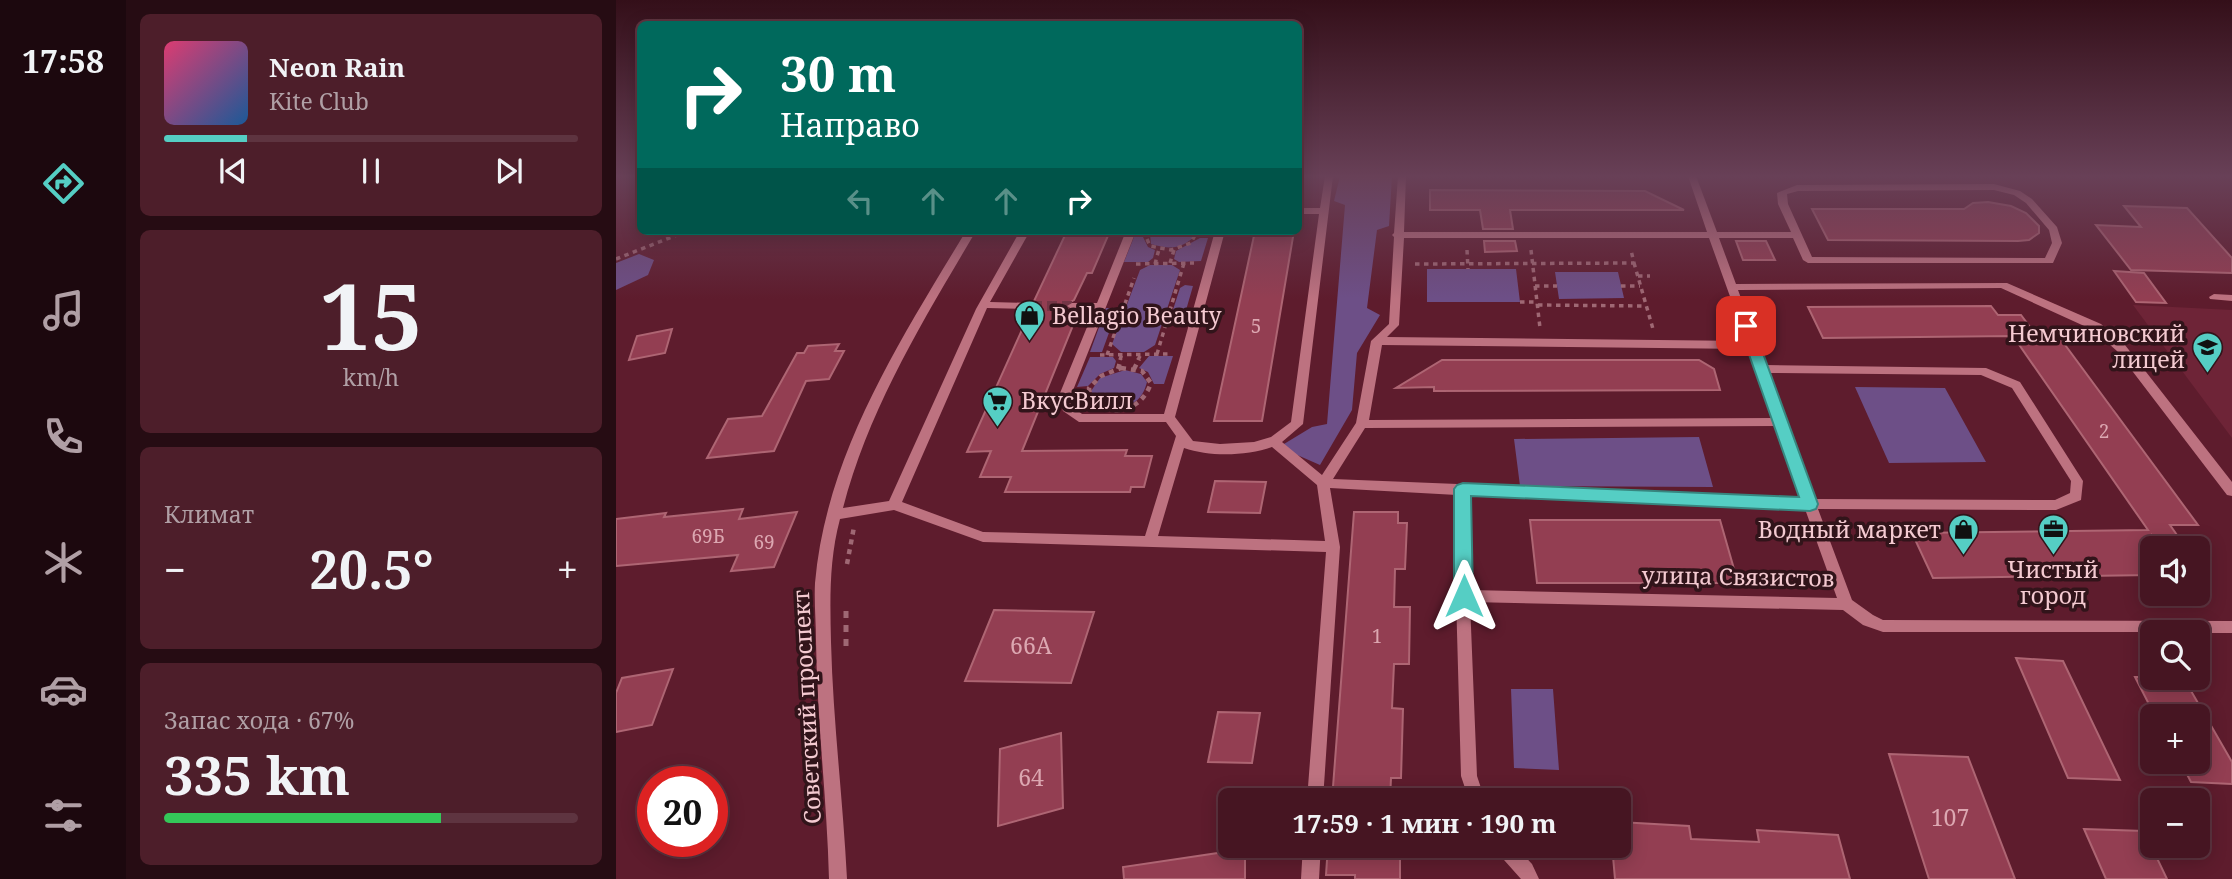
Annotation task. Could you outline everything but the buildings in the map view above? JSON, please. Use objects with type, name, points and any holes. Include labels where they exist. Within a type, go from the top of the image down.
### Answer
[{"type":"street","points":[[1169,418],[1189,445],[1206,448],[1254,446],[1273,441],[1297,424],[1323,217]]},
{"type":"street","points":[[1316,788],[1333,547],[1323,483],[1362,424],[1377,341],[1394,325],[1399,217]]},
{"type":"street","name":"улица Связистов","points":[[1464,596],[1846,604],[1706,217]]},
{"type":"street","points":[[1789,217],[1808,260],[2049,261],[2057,243],[2054,229],[2043,217]]},
{"type":"street","name":"Советский проспект","points":[[838,879],[823,673],[822,577],[835,514],[849,466],[892,364],[969,235]]},
{"type":"street","points":[[894,505],[984,305],[1024,235]]},
{"type":"street","points":[[1129,235],[1064,398],[1067,408],[1079,418],[1169,418]]},
{"type":"street","points":[[1169,418],[1219,235]]},
{"type":"street","points":[[1398,235],[1797,235]]},
{"type":"street","points":[[1732,287],[2003,285],[2097,327],[2121,348],[2232,491]]},
{"type":"street","points":[[2214,297],[2232,298]]},
{"type":"street","points":[[1072,306],[1100,307]]},
{"type":"street","points":[[1377,341],[1753,345]]},
{"type":"street","points":[[1273,441],[1323,483],[1810,504],[2056,505],[2076,496],[2077,481],[2016,385],[2002,377],[1982,371],[1762,369]]},
{"type":"street","points":[[1362,424],[1780,422]]},
{"type":"street","points":[[1150,542],[1182,435]]},
{"type":"street","points":[[1463,489],[1469,776],[1473,788]]},
{"type":"street","points":[[835,514],[894,505],[983,537],[1333,547]]},
{"type":"street","points":[[1846,604],[1868,620],[1883,626],[2232,627]]},
{"type":"street","points":[[1310,879],[1311,858]]},
{"type":"street","points":[[1514,858],[1526,870],[1530,879]]},
{"type":"lane","points":[[984,305],[1032,306]]},
{"type":"path","points":[[616,259],[677,235]]},
{"type":"path","points":[[1149,235],[1147,239],[1150,246],[1159,250],[1174,250],[1192,243],[1197,235]]},
{"type":"path","points":[[1530,235],[1542,343]]},
{"type":"path","points":[[1627,235],[1657,344]]},
{"type":"path","points":[[1154,264],[1159,250]]},
{"type":"path","points":[[1170,263],[1174,250]]},
{"type":"path","points":[[1157,354],[1184,263]]},
{"type":"path","points":[[1118,264],[1212,263]]},
{"type":"path","points":[[1583,263],[1586,272]]},
{"type":"path","points":[[1396,265],[1468,267],[1634,263]]},
{"type":"path","points":[[1107,355],[1139,264]]},
{"type":"path","points":[[1638,276],[1650,276]]},
{"type":"path","points":[[1535,286],[1557,286]]},
{"type":"path","points":[[1622,286],[1640,286]]},
{"type":"path","points":[[1590,299],[1591,305]]},
{"type":"path","points":[[1520,302],[1646,306]]},
{"type":"path","points":[[1134,369],[1141,354]]},
{"type":"path","points":[[1082,355],[1187,354]]},
{"type":"path","points":[[1118,369],[1122,355]]},
{"type":"path","points":[[1118,369],[1134,369],[1142,371],[1151,383],[1150,391],[1143,400],[1129,408],[1116,411],[1096,407],[1091,402],[1089,388],[1101,376],[1118,369]]},
{"type":"path","points":[[845,577],[857,511]]},
{"type":"path","points":[[845,604],[847,659]]},
{"type":"shaded area","points":[[1344,217],[1390,217],[1389,226],[1377,230],[1367,308],[1380,315],[1357,353],[1352,410],[1320,465],[1279,447],[1312,427],[1327,424]]},
{"type":"shaded area","points":[[1150,235],[1195,236],[1190,241],[1174,247],[1151,244]]},
{"type":"shaded area","points":[[1134,237],[1143,237],[1148,247],[1155,250],[1153,258],[1148,262],[1124,262]]},
{"type":"shaded area","points":[[1200,238],[1208,238],[1201,261],[1179,262],[1174,259],[1176,251]]},
{"type":"shaded area","points":[[639,254],[654,260],[648,275],[616,290],[616,263]]},
{"type":"shaded area","points":[[1150,265],[1172,265],[1180,270],[1155,345],[1144,352],[1121,352],[1112,344],[1140,270]]},
{"type":"shaded area","points":[[1427,269],[1516,269],[1520,302],[1427,302]]},
{"type":"shaded area","points":[[1555,272],[1618,272],[1624,298],[1559,299]]},
{"type":"shaded area","points":[[1185,285],[1193,286],[1182,324],[1173,325],[1169,322],[1180,288]]},
{"type":"shaded area","name":"Немчиновский лицей","points":[[2133,305],[2232,310],[2232,438]]},
{"type":"shaded area","points":[[1106,308],[1118,308],[1102,352],[1090,352]]},
{"type":"shaded area","points":[[1149,356],[1173,356],[1164,384],[1154,384],[1148,372],[1139,368]]},
{"type":"shaded area","points":[[1090,357],[1113,357],[1116,361],[1114,368],[1100,374],[1088,386],[1077,387]]},
{"type":"shaded area","points":[[1125,370],[1141,374],[1147,382],[1139,398],[1134,403],[1120,406],[1096,403],[1091,391],[1100,378]]},
{"type":"shaded area","points":[[1855,387],[1945,388],[1986,462],[1889,463]]},
{"type":"shaded area","points":[[1699,437],[1713,487],[1520,486],[1514,439]]},
{"type":"shaded area","points":[[1511,689],[1553,689],[1559,770],[1514,768]]},
{"type":"tunnel","points":[[1032,306],[1072,306]]},
{"type":"place","name":"Bellagio Beauty","points":[[1029,343]]},
{"type":"place","name":"Немчиновский лицей","points":[[2208,374]]},
{"type":"place","name":"ВкусВилл","points":[[998,428]]},
{"type":"place","name":"Чистый город","points":[[2053,556]]},
{"type":"place","name":"Водный маркет","points":[[1964,557]]},
{"type":"route","points":[[1464,596],[1463,489],[1810,504],[1746,326]]}]
